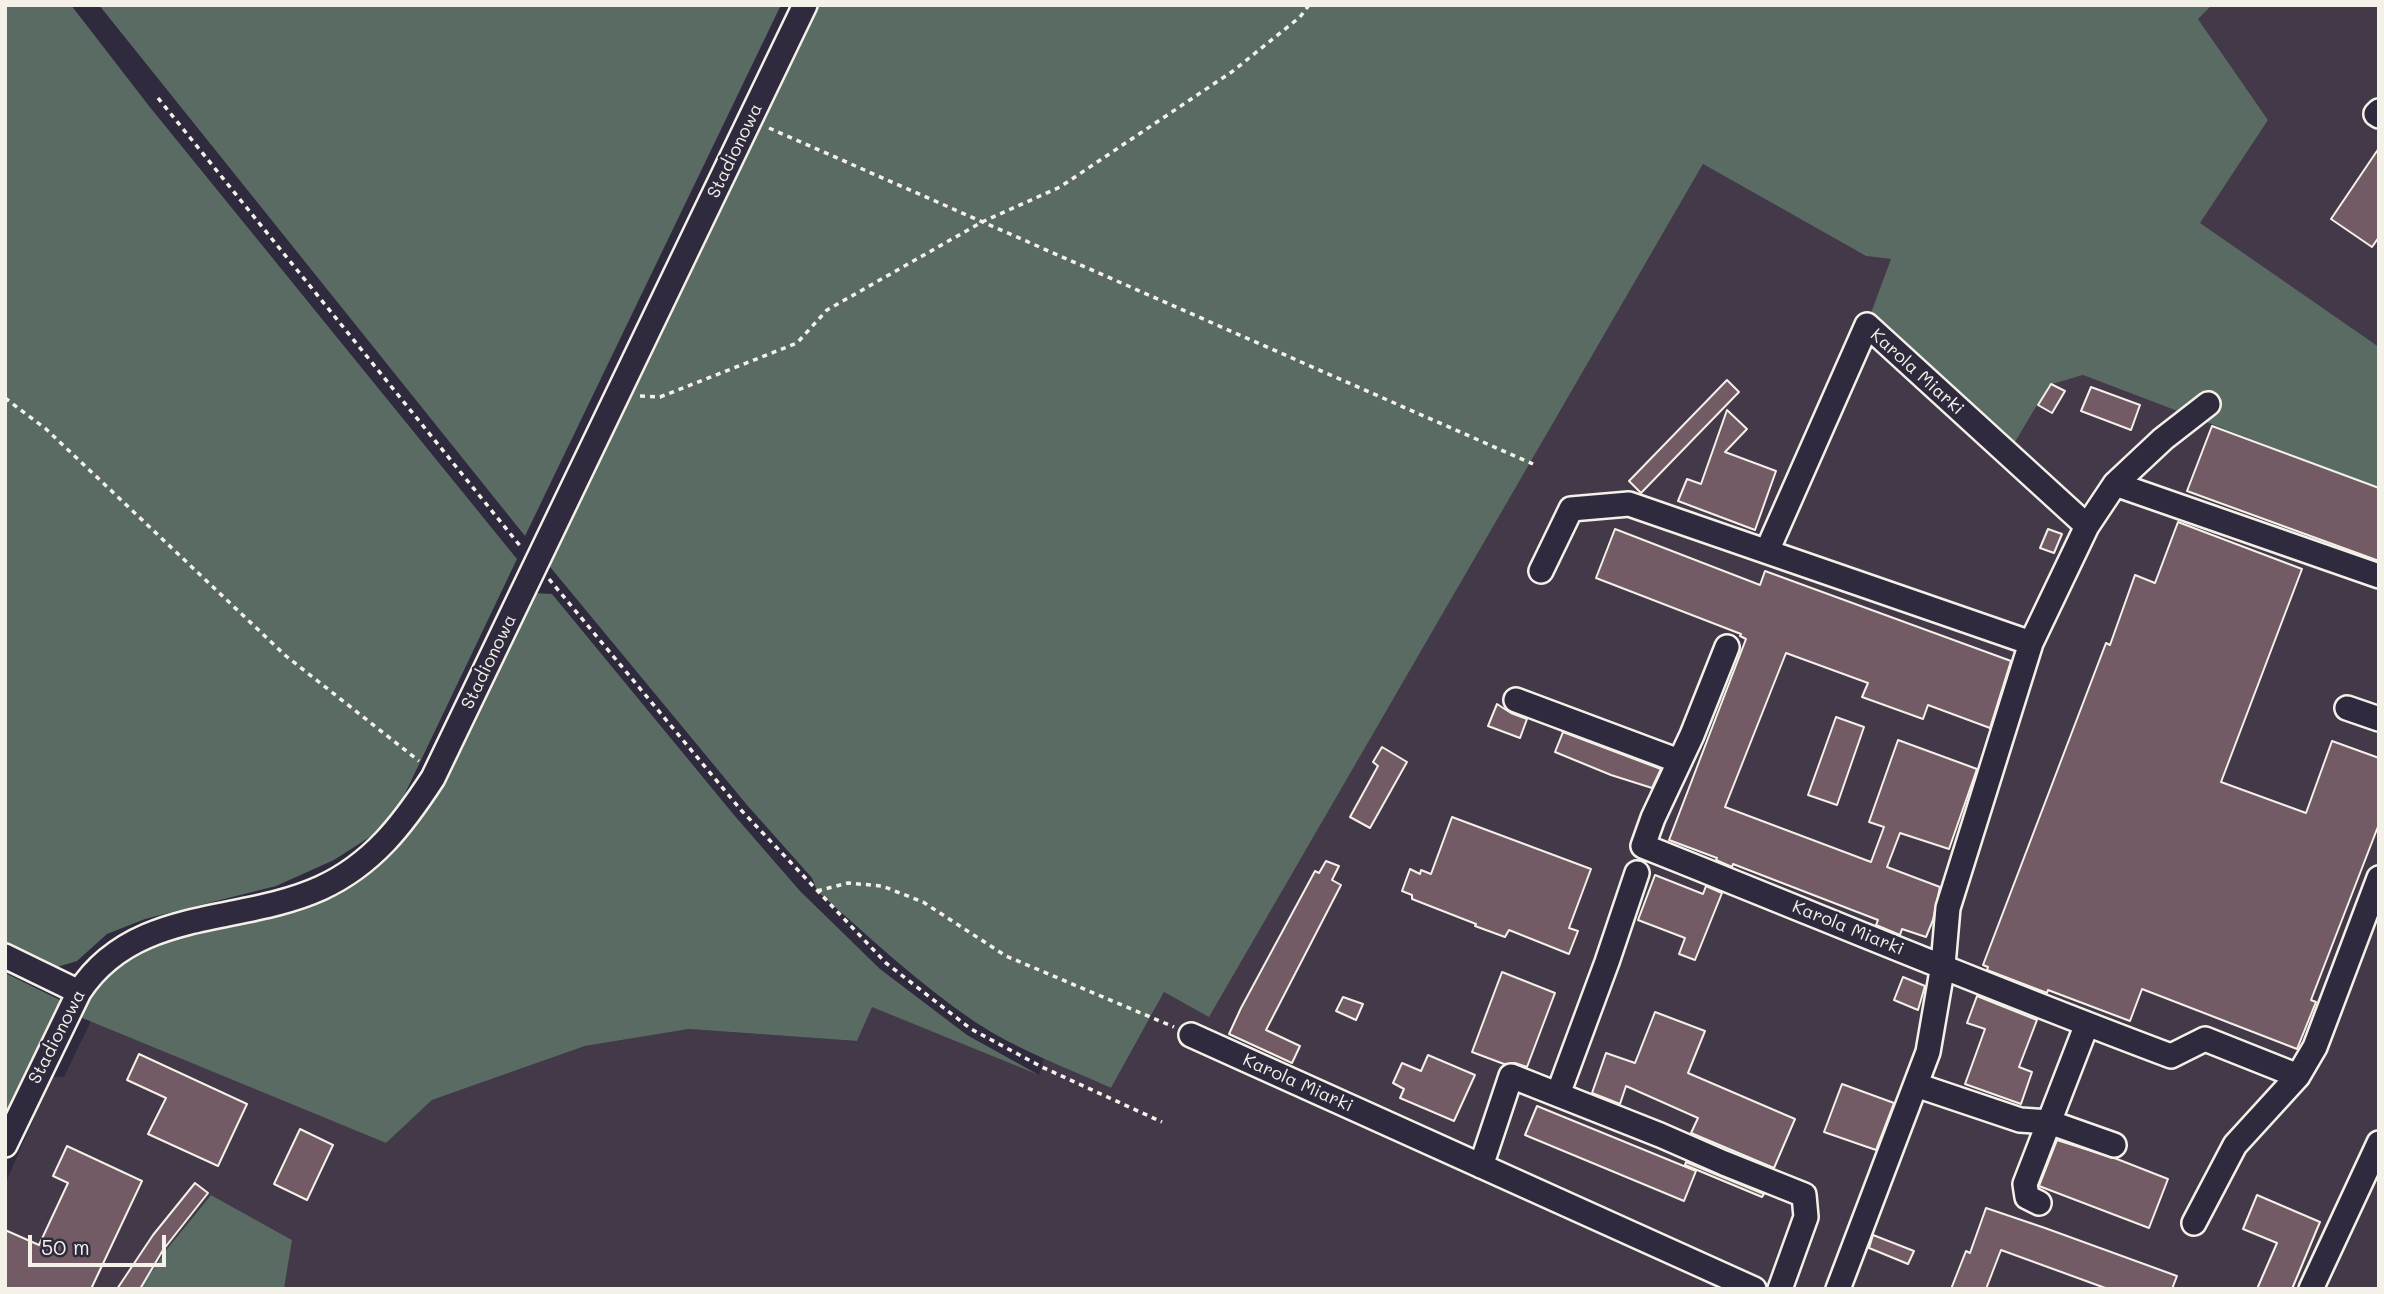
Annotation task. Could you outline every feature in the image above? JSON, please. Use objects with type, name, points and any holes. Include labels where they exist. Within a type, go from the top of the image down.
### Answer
[{"type":"street","name":"Stadionowa","points":[[5,1145],[79,992],[90,974],[121,948],[150,934],[320,888],[352,870],[386,842],[411,812],[433,778],[805,5]]},
{"type":"street","name":"Karola Miarki","points":[[1767,551],[1867,326],[2087,526]]},
{"type":"street","points":[[1838,1289],[1928,1052],[1943,965],[1948,908],[2031,643],[2087,526],[2115,484],[2163,439],[2208,404]]},
{"type":"street","points":[[2115,484],[2379,576]]},
{"type":"street","points":[[1541,571],[1571,509],[1629,504],[2031,643]]},
{"type":"street","name":"Karola Miarki","points":[[1727,647],[1643,846],[1943,965],[2019,999],[2171,1056],[2205,1040],[2298,1076]]},
{"type":"street","points":[[1516,700],[1679,761]]},
{"type":"street","points":[[2347,708],[2379,719]]},
{"type":"street","points":[[1558,1094],[1637,873]]},
{"type":"street","points":[[2194,1223],[2235,1145],[2298,1076],[2315,1047],[2379,878]]},
{"type":"street","points":[[5,956],[79,992]]},
{"type":"street","points":[[2039,1203],[2027,1197],[2025,1184],[2087,1024]]},
{"type":"street","name":"Karola Miarki","points":[[1191,1035],[1754,1289]]},
{"type":"street","points":[[1481,1166],[1511,1076],[1804,1195],[1806,1217],[1780,1289]]},
{"type":"street","points":[[1916,1085],[2020,1120],[2049,1122],[2115,1145]]},
{"type":"street","points":[[2311,1289],[2379,1143]]},
{"type":"path","points":[[618,394],[660,397],[797,343],[827,310],[982,222],[1060,187],[1233,71],[1300,17],[1309,5]]},
{"type":"path","points":[[158,98],[536,564],[741,810],[886,962],[971,1029],[1042,1067],[1162,1122]]},
{"type":"path","points":[[750,120],[1533,464]]},
{"type":"path","points":[[5,398],[46,429],[286,656],[424,765]]},
{"type":"path","points":[[817,891],[848,883],[882,886],[923,902],[1006,956],[1191,1035]]},
{"type":"shaded area","points":[[2212,5],[2379,5],[2379,347],[2199,223],[2268,120],[2198,19]]},
{"type":"shaded area","points":[[1703,164],[1866,256],[1892,259],[2009,451],[2049,385],[2083,375],[2379,488],[2379,1289],[284,1289],[292,1240],[211,1195],[167,1249],[140,1289],[5,1289],[5,1184],[52,1077],[64,1077],[91,1021],[386,1143],[432,1100],[585,1046],[689,1029],[857,1041],[872,1006],[1039,1075],[1044,1058],[1111,1088],[1164,992],[1209,1016]]},
{"type":"green space","points":[[5,5],[71,5],[149,106],[517,559],[401,802],[376,833],[334,860],[276,886],[145,919],[107,934],[77,961],[57,967],[5,941]]},
{"type":"green space","points":[[99,5],[781,5],[525,536]]},
{"type":"green space","points":[[816,5],[2212,5],[2198,19],[2268,120],[2200,223],[2379,347],[2379,488],[2083,375],[2049,385],[2009,452],[1868,321],[1891,259],[1866,256],[1703,164],[1209,1017],[1164,992],[1111,1088],[1024,1049],[975,1022],[914,976],[817,891],[812,878],[747,805],[546,562]]},
{"type":"green space","points":[[533,593],[552,594],[800,891],[880,969],[967,1035],[1039,1075],[872,1007],[857,1041],[689,1029],[585,1046],[432,1100],[386,1143],[80,1017],[95,992],[118,966],[153,944],[391,849]]},
{"type":"green space","points":[[5,973],[60,1000],[5,1118]]},
{"type":"green space","points":[[211,1195],[292,1240],[284,1289],[140,1289],[167,1249]]},
{"type":"building","points":[[2379,148],[2379,237],[2372,247],[2331,219]]},
{"type":"building","points":[[1727,380],[1739,392],[1641,493],[1629,481]]},
{"type":"building","points":[[2051,384],[2065,391],[2052,413],[2038,405]]},
{"type":"building","points":[[2091,387],[2140,405],[2131,430],[2081,411]]},
{"type":"building","points":[[1727,410],[1747,429],[1725,452],[1776,471],[1755,530],[1678,501],[1687,479],[1701,484]]},
{"type":"building","points":[[2212,426],[2379,488],[2379,561],[2187,491]]},
{"type":"building","points":[[2178,522],[2302,569],[2221,782],[2306,813],[2332,741],[2379,758],[2379,824],[2311,1000],[2316,1002],[2297,1049],[2142,989],[2130,1021],[2048,990],[2047,993],[1987,970],[1988,967],[1983,965],[2106,643],[2110,645],[2135,575],[2155,583]]},
{"type":"building","points":[[1615,529],[1760,585],[1765,571],[2011,661],[1990,728],[1928,705],[1923,719],[1862,697],[1868,683],[1786,653],[1725,807],[1871,862],[1884,827],[1869,822],[1898,740],[1977,769],[1949,849],[1900,833],[1887,867],[1940,887],[1933,920],[1926,937],[1902,929],[1900,935],[1876,925],[1878,920],[1733,864],[1732,867],[1716,860],[1717,858],[1669,840],[1746,639],[1740,636],[1741,634],[1596,578]]},
{"type":"building","points":[[2048,529],[2062,534],[2054,553],[2040,548]]},
{"type":"building","points":[[1497,704],[1527,719],[1520,738],[1488,726]]},
{"type":"building","points":[[1836,717],[1864,727],[1837,805],[1808,795]]},
{"type":"building","points":[[1563,732],[1661,769],[1652,788],[1555,752]]},
{"type":"building","points":[[1382,747],[1407,762],[1370,828],[1350,817],[1378,766],[1373,762]]},
{"type":"building","points":[[1452,817],[1591,869],[1569,928],[1578,931],[1569,954],[1509,930],[1505,937],[1475,926],[1476,924],[1412,899],[1412,895],[1402,891],[1410,869],[1420,874],[1421,870],[1431,874]]},
{"type":"building","points":[[1326,861],[1339,866],[1332,880],[1341,885],[1266,1030],[1300,1046],[1292,1063],[1229,1034],[1315,871],[1319,873]]},
{"type":"building","points":[[1655,875],[1703,894],[1706,886],[1722,893],[1695,960],[1679,954],[1685,938],[1638,920]]},
{"type":"building","points":[[1502,972],[1555,993],[1527,1067],[1515,1063],[1504,1064],[1472,1052]]},
{"type":"building","points":[[1903,977],[1925,986],[1918,1010],[1894,1000]]},
{"type":"building","points":[[1977,996],[2037,1020],[2019,1067],[2032,1072],[2021,1104],[1965,1084],[1985,1029],[1967,1023]]},
{"type":"building","points":[[1343,997],[1363,1004],[1356,1020],[1336,1011]]},
{"type":"building","points":[[1655,1012],[1705,1031],[1688,1073],[1795,1119],[1774,1168],[1691,1133],[1698,1118],[1626,1086],[1620,1104],[1592,1093],[1606,1053],[1635,1063]]},
{"type":"building","points":[[139,1054],[247,1104],[218,1166],[148,1134],[166,1098],[127,1080]]},
{"type":"building","points":[[1428,1055],[1475,1075],[1454,1121],[1400,1098],[1404,1089],[1393,1083],[1402,1063],[1421,1071]]},
{"type":"building","points":[[1842,1084],[1894,1103],[1876,1150],[1824,1132]]},
{"type":"building","points":[[1537,1106],[1696,1171],[1684,1201],[1525,1135]]},
{"type":"building","points":[[300,1129],[333,1145],[307,1200],[274,1184]]},
{"type":"building","points":[[2057,1140],[2168,1179],[2149,1228],[2039,1186]]},
{"type":"building","points":[[67,1146],[142,1181],[91,1289],[5,1289],[5,1230],[39,1245],[68,1183],[53,1176]]},
{"type":"building","points":[[1686,1162],[1764,1194],[1762,1197],[1685,1165]]},
{"type":"building","points":[[195,1183],[208,1193],[163,1250],[140,1289],[117,1289],[153,1235]]},
{"type":"building","points":[[2257,1195],[2320,1222],[2292,1289],[2257,1289],[2277,1243],[2243,1229]]},
{"type":"building","points":[[1986,1208],[2177,1276],[2172,1289],[2108,1289],[2001,1250],[1986,1289],[1951,1289],[1966,1251],[1970,1253]]},
{"type":"building","points":[[1873,1235],[1914,1251],[1908,1264],[1869,1248]]}]
